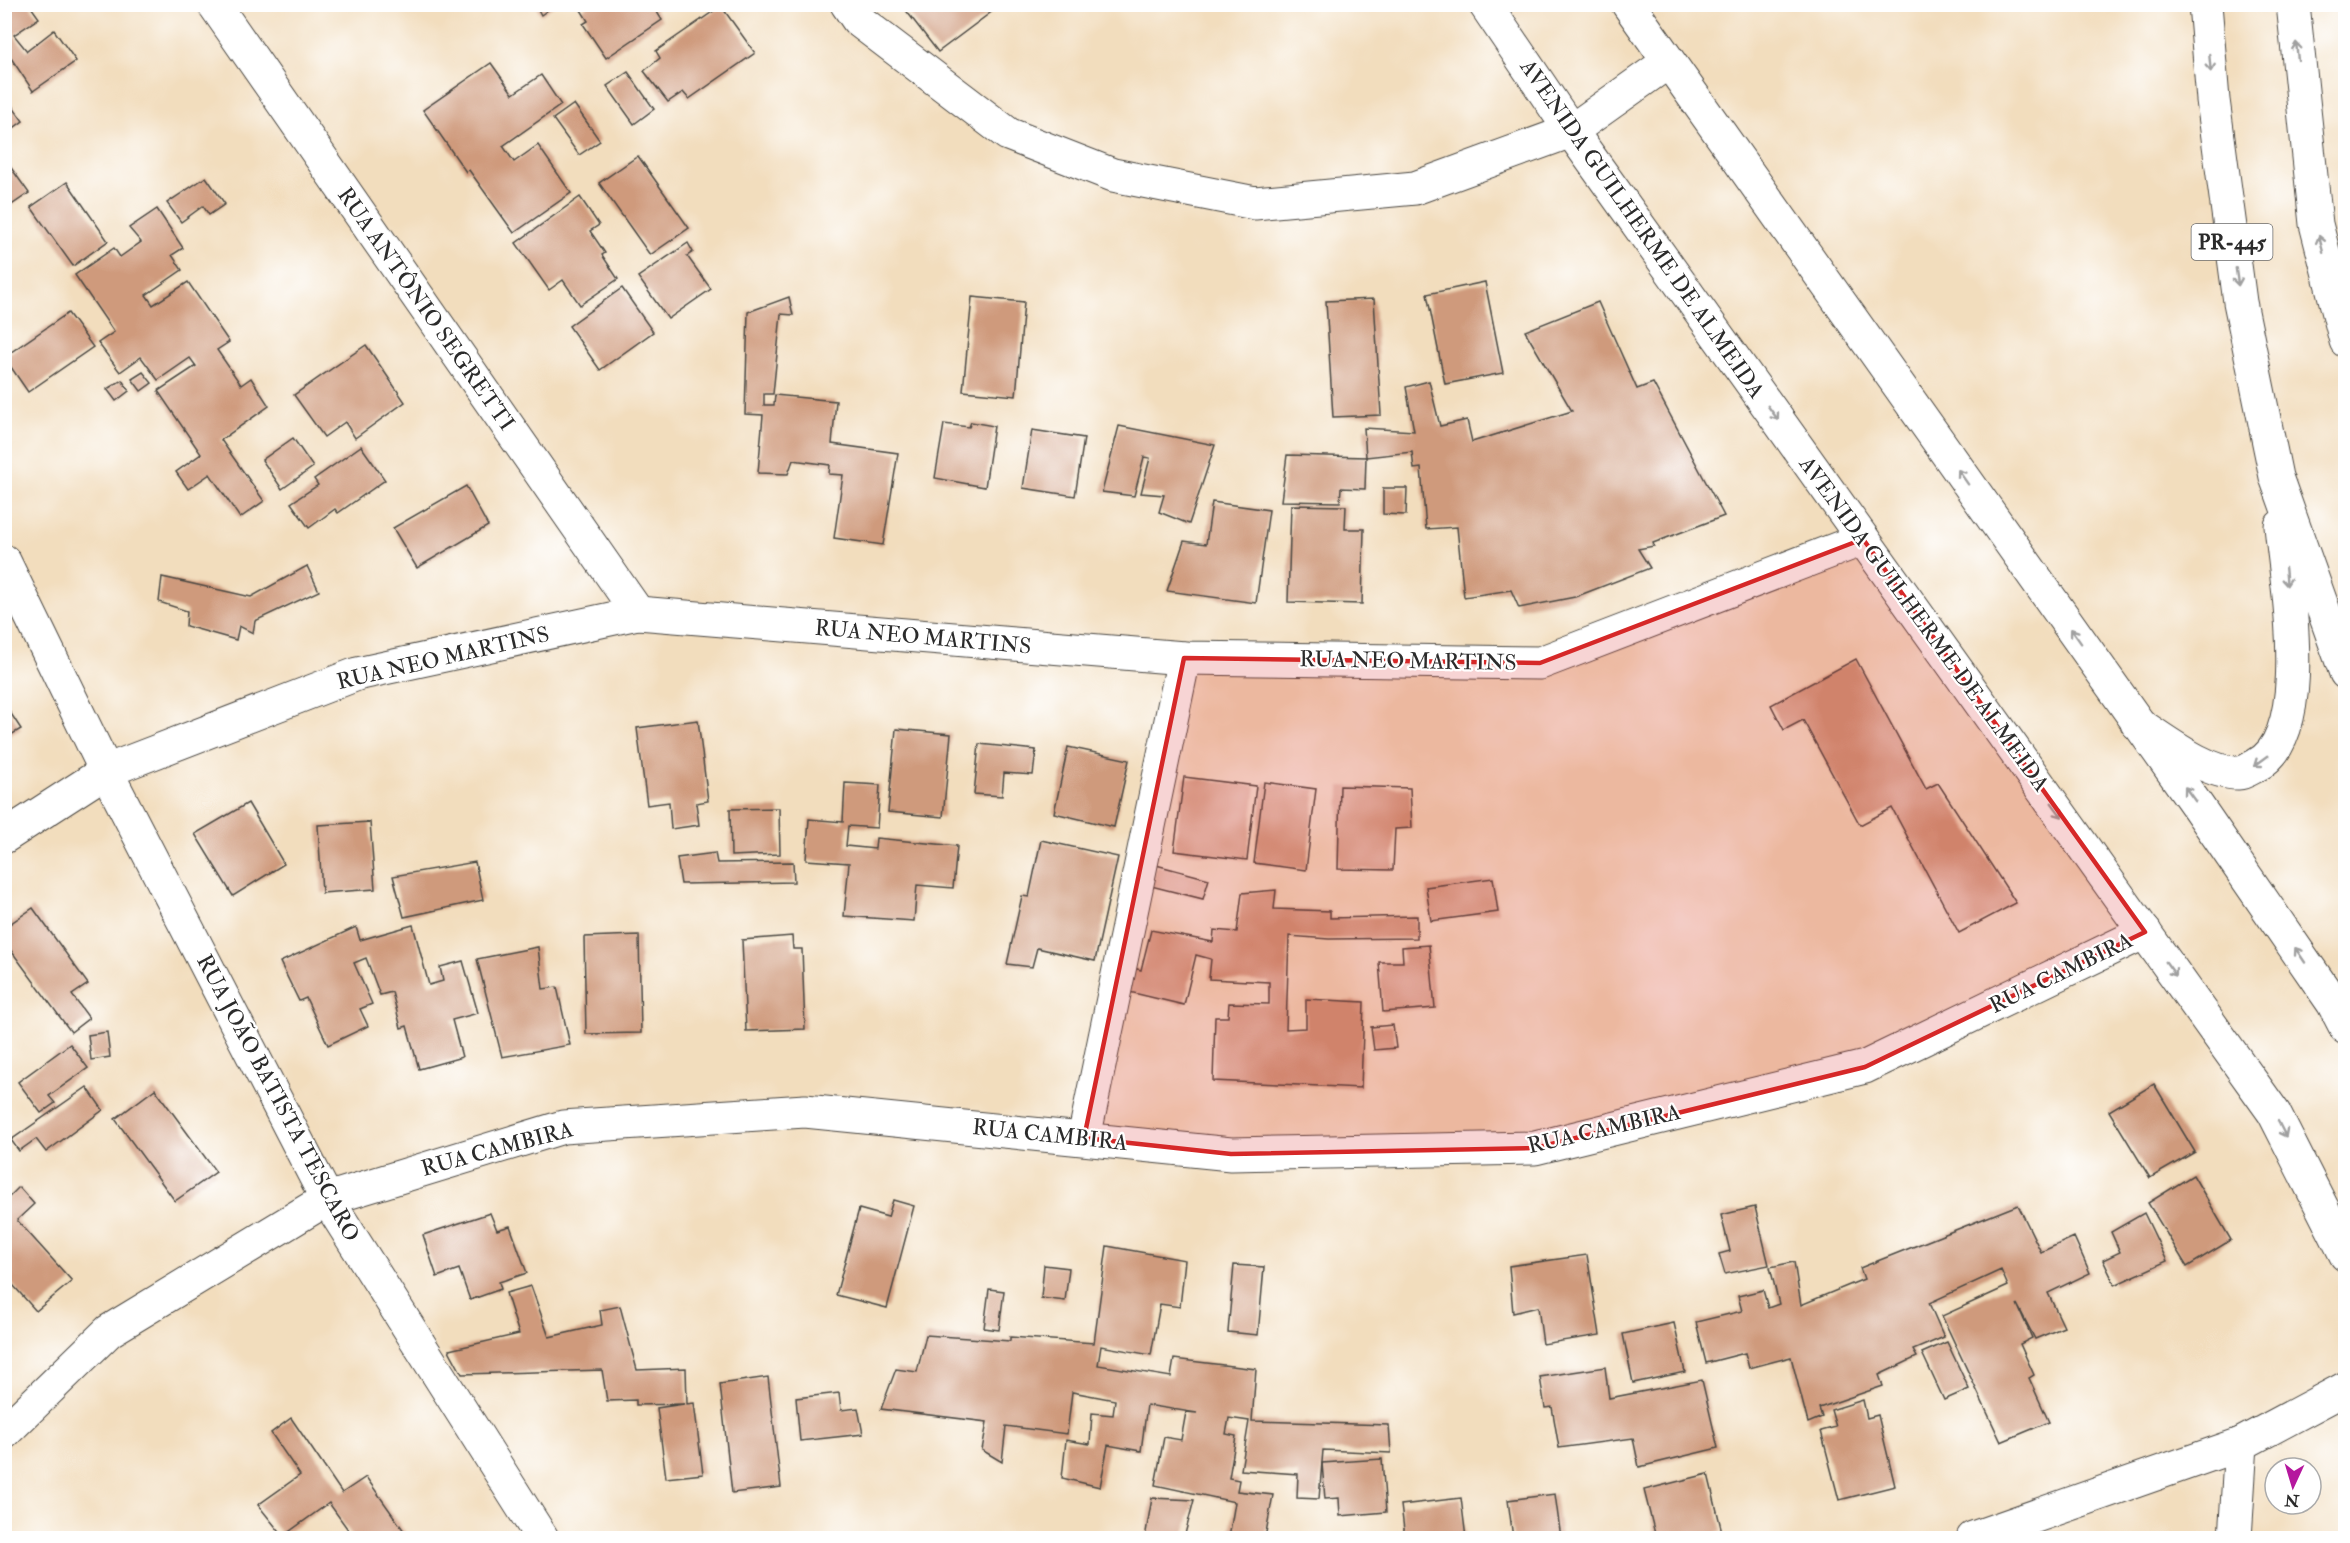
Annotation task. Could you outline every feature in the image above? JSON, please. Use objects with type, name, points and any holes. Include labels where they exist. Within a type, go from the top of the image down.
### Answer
[{"type":"main road","name":"RUA ANTÔNIO SEGRETTI","points":[[214,4],[638,613]]},
{"type":"main road","points":[[847,4],[858,20],[1008,134],[1113,175],[1255,203],[1415,188],[1571,131],[1668,62]]},
{"type":"main road","name":"AVENIDA GUILHERME DE ALMEIDA","points":[[1485,4],[1571,131],[2274,1113],[2346,1255]]},
{"type":"main road","points":[[1628,4],[2137,723],[2199,807],[2339,1016]]},
{"type":"main road","name":"PR-445","points":[[2205,4],[2213,100],[2240,302],[2277,477],[2346,673]]},
{"type":"main road","points":[[2292,4],[2316,224],[2346,341]]},
{"type":"main road","points":[[2137,723],[2203,765],[2240,773],[2263,762],[2278,744],[2290,715],[2294,678],[2277,477]]},
{"type":"main road","name":"RUA NEO MARTINS","points":[[4,837],[106,771],[357,674],[638,613],[1184,658],[1540,663],[1863,539]]},
{"type":"main road","name":"RUA JOÃO BATISTA TESCARO","points":[[4,561],[106,771],[327,1199],[542,1539]]},
{"type":"main road","points":[[1084,1138],[1184,658]]},
{"type":"main road","name":"RUA CAMBIRA","points":[[4,1433],[109,1331],[327,1199],[563,1127],[805,1111],[1232,1154],[1535,1149],[1865,1067],[2145,932]]},
{"type":"main road","points":[[1973,1539],[2241,1444],[2346,1388]]},
{"type":"main road","points":[[2235,1539],[2241,1444]]},
{"type":"highlighted area","points":[[1863,539],[2145,932],[1865,1067],[1535,1148],[1231,1154],[1084,1138],[1184,658],[1540,663]]},
{"type":"building","points":[[4,4],[29,4],[39,18],[14,35],[27,51],[54,30],[76,61],[33,91],[9,55],[4,59]]},
{"type":"building","points":[[535,4],[556,4],[541,15]]},
{"type":"building","points":[[589,4],[652,4],[662,20],[606,58],[583,24],[588,21],[581,10]]},
{"type":"building","points":[[901,4],[1002,4],[938,52]]},
{"type":"building","points":[[721,6],[755,53],[689,99],[683,92],[668,102],[644,71],[660,58],[656,51]]},
{"type":"building","points":[[491,63],[513,94],[541,75],[561,105],[503,146],[514,162],[538,145],[571,193],[514,233],[469,170],[466,172],[423,110]]},
{"type":"building","points":[[628,72],[654,109],[634,124],[607,86]]},
{"type":"building","points":[[4,95],[23,121],[4,135]]},
{"type":"building","points":[[574,104],[600,141],[579,155],[553,119]]},
{"type":"building","points":[[638,156],[689,228],[650,255],[599,183]]},
{"type":"building","points":[[4,158],[29,193],[4,210]]},
{"type":"building","points":[[206,177],[225,204],[209,215],[203,206],[181,222],[167,203]]},
{"type":"building","points":[[67,182],[108,241],[73,266],[31,207]]},
{"type":"building","points":[[580,197],[599,225],[590,231],[605,253],[602,255],[618,279],[580,305],[563,280],[549,290],[516,243]]},
{"type":"building","points":[[157,209],[183,248],[172,255],[182,270],[146,295],[153,305],[188,282],[229,342],[217,350],[241,385],[251,378],[269,406],[221,440],[264,501],[240,518],[210,474],[188,489],[176,472],[201,454],[158,391],[196,366],[190,358],[158,380],[141,357],[120,372],[98,343],[114,332],[75,275],[114,248],[120,257],[141,242],[129,228]]},
{"type":"building","points":[[688,243],[693,252],[687,256],[711,289],[668,319],[638,277]]},
{"type":"building","points":[[1485,282],[1503,373],[1445,384],[1427,294]]},
{"type":"building","points":[[622,288],[653,332],[600,370],[569,326]]},
{"type":"building","points":[[789,297],[793,315],[781,314],[773,394],[764,394],[764,405],[774,405],[775,395],[836,401],[832,444],[898,453],[883,545],[834,538],[843,475],[829,474],[830,465],[793,460],[788,474],[758,473],[763,415],[745,414],[748,312]]},
{"type":"building","points":[[972,297],[1024,302],[1016,396],[963,391]]},
{"type":"building","points":[[1374,299],[1381,415],[1333,417],[1326,301]]},
{"type":"building","points":[[1598,302],[1637,389],[1653,383],[1724,516],[1653,543],[1654,546],[1638,549],[1650,568],[1575,597],[1519,608],[1511,590],[1464,597],[1457,527],[1426,529],[1421,468],[1414,469],[1412,452],[1366,457],[1364,428],[1414,431],[1406,387],[1429,381],[1440,426],[1467,420],[1472,442],[1572,411],[1525,331]]},
{"type":"building","points":[[68,313],[93,347],[28,392],[4,357]]},
{"type":"building","points":[[366,345],[405,402],[355,438],[345,422],[324,437],[294,395]]},
{"type":"building","points":[[143,372],[152,383],[141,391],[132,379]]},
{"type":"building","points":[[122,380],[129,391],[116,401],[107,389]]},
{"type":"building","points":[[971,422],[994,426],[985,487],[935,478],[944,424],[969,427]]},
{"type":"building","points":[[1119,426],[1215,445],[1189,524],[1159,512],[1164,495],[1141,493],[1150,458],[1144,457],[1134,496],[1102,492]]},
{"type":"building","points":[[1032,430],[1084,438],[1075,496],[1023,488]]},
{"type":"building","points":[[293,438],[313,467],[282,489],[262,460]]},
{"type":"building","points":[[361,446],[385,480],[338,513],[335,509],[309,528],[291,503],[318,485],[314,479]]},
{"type":"building","points":[[1287,455],[1366,457],[1365,489],[1341,488],[1340,502],[1281,501]]},
{"type":"building","points":[[466,486],[488,526],[417,568],[393,528]]},
{"type":"building","points":[[1383,488],[1407,488],[1406,515],[1383,514]]},
{"type":"building","points":[[1212,502],[1269,510],[1256,603],[1167,591],[1184,541],[1206,544]]},
{"type":"building","points":[[1291,505],[1346,506],[1345,529],[1364,529],[1362,604],[1288,602]]},
{"type":"building","points":[[307,566],[319,591],[255,621],[253,633],[239,626],[236,640],[186,626],[187,611],[159,602],[162,577],[251,597]]},
{"type":"building","points":[[1856,659],[1926,789],[1938,783],[2016,903],[1959,933],[1892,808],[1860,825],[1803,720],[1784,730],[1771,705]]},
{"type":"building","points":[[4,703],[21,729],[4,739]]},
{"type":"building","points":[[698,720],[708,801],[696,803],[699,825],[671,829],[669,802],[647,805],[637,728]]},
{"type":"building","points":[[896,729],[951,734],[943,817],[888,812]]},
{"type":"building","points":[[979,744],[1036,750],[1033,775],[1004,773],[1002,796],[974,794]]},
{"type":"building","points":[[1068,747],[1129,760],[1114,827],[1054,813]]},
{"type":"building","points":[[1184,777],[1256,786],[1247,860],[1174,851]]},
{"type":"building","points":[[1264,782],[1316,789],[1306,870],[1254,863]]},
{"type":"building","points":[[845,783],[880,785],[877,828],[848,826],[846,846],[875,849],[876,838],[957,846],[953,888],[917,885],[914,921],[844,916],[849,863],[806,860],[809,819],[843,822]]},
{"type":"building","points":[[1340,786],[1410,788],[1412,828],[1395,829],[1393,870],[1338,869]]},
{"type":"building","points":[[248,803],[284,864],[233,896],[195,834]]},
{"type":"building","points":[[779,808],[780,854],[731,856],[730,809]]},
{"type":"building","points":[[370,822],[375,889],[322,893],[318,825]]},
{"type":"building","points":[[1041,840],[1118,857],[1095,961],[1037,948],[1032,967],[1007,964],[1022,896],[1029,897]]},
{"type":"building","points":[[715,853],[717,863],[793,862],[794,882],[681,884],[677,858]]},
{"type":"building","points":[[475,862],[483,900],[404,917],[393,876]]},
{"type":"building","points":[[1156,865],[1209,879],[1203,899],[1151,886]]},
{"type":"building","points":[[1493,878],[1498,912],[1431,921],[1426,887]]},
{"type":"building","points":[[1276,890],[1274,909],[1330,911],[1330,918],[1417,916],[1417,938],[1329,939],[1289,936],[1286,1029],[1306,1028],[1306,999],[1364,1002],[1361,1088],[1213,1081],[1215,1017],[1228,1017],[1229,1003],[1269,1004],[1269,982],[1209,979],[1211,959],[1196,955],[1184,1005],[1121,990],[1126,966],[1141,970],[1151,930],[1213,942],[1214,930],[1237,932],[1242,893]]},
{"type":"building","points":[[33,908],[88,984],[72,995],[89,1018],[71,1032],[4,941],[4,928]]},
{"type":"building","points":[[413,925],[429,985],[443,981],[440,967],[463,961],[478,1013],[452,1020],[462,1057],[419,1069],[407,1026],[401,1028],[392,992],[380,995],[366,958],[354,963],[372,1004],[360,1009],[368,1026],[328,1045],[306,998],[299,1001],[280,962],[356,927],[360,940]]},
{"type":"building","points":[[639,935],[641,1033],[586,1034],[584,937]]},
{"type":"building","points":[[792,936],[793,949],[802,949],[805,1029],[746,1031],[742,940]]},
{"type":"building","points":[[1429,945],[1435,1008],[1383,1012],[1379,962],[1403,962],[1402,947]]},
{"type":"building","points":[[538,947],[543,989],[557,987],[570,1045],[502,1057],[477,959]]},
{"type":"building","points":[[1393,1025],[1396,1048],[1374,1050],[1371,1027]]},
{"type":"building","points":[[107,1032],[110,1057],[91,1060],[88,1035]]},
{"type":"building","points":[[70,1044],[88,1068],[49,1096],[55,1103],[41,1113],[18,1082]]},
{"type":"building","points":[[2154,1084],[2195,1152],[2150,1178],[2109,1111]]},
{"type":"building","points":[[87,1087],[103,1110],[46,1152],[36,1139],[19,1151],[11,1140]]},
{"type":"building","points":[[155,1089],[216,1172],[175,1201],[115,1119]]},
{"type":"building","points":[[2193,1175],[2231,1240],[2187,1267],[2148,1203]]},
{"type":"building","points":[[19,1187],[34,1204],[17,1220],[72,1281],[36,1311],[5,1276],[5,1201]]},
{"type":"building","points":[[893,1200],[914,1206],[887,1308],[836,1295],[859,1209],[888,1217]]},
{"type":"building","points":[[2018,1205],[2041,1252],[2074,1237],[2090,1273],[2048,1293],[2064,1327],[2035,1339],[2017,1304],[2032,1338],[2020,1344],[2034,1375],[2029,1378],[2049,1422],[2001,1442],[1942,1316],[2008,1286],[2001,1270],[1929,1303],[1944,1337],[1913,1350],[1917,1357],[1879,1375],[1883,1386],[1819,1408],[1822,1417],[1808,1423],[1791,1357],[1749,1368],[1745,1353],[1706,1363],[1696,1322],[1742,1311],[1738,1296],[1763,1290],[1768,1308],[1779,1304],[1770,1267],[1794,1262],[1801,1305],[1864,1279],[1860,1268]]},
{"type":"building","points":[[1755,1207],[1769,1265],[1725,1274],[1719,1254],[1730,1251],[1721,1215]]},
{"type":"building","points":[[490,1213],[497,1230],[510,1226],[527,1273],[499,1282],[501,1289],[470,1300],[459,1269],[437,1277],[423,1235]]},
{"type":"building","points":[[2144,1213],[2167,1261],[2115,1285],[2103,1260],[2120,1252],[2111,1232]]},
{"type":"building","points":[[1107,1246],[1185,1260],[1180,1307],[1160,1304],[1151,1355],[1101,1346],[1098,1365],[1171,1377],[1174,1359],[1256,1369],[1252,1421],[1389,1425],[1391,1453],[1323,1450],[1319,1499],[1297,1498],[1298,1474],[1241,1470],[1249,1421],[1229,1418],[1226,1434],[1236,1436],[1229,1478],[1239,1480],[1237,1491],[1273,1495],[1265,1538],[1229,1538],[1235,1502],[1155,1485],[1164,1437],[1181,1440],[1186,1412],[1197,1413],[1147,1405],[1141,1451],[1108,1445],[1100,1487],[1062,1478],[1066,1440],[1090,1444],[1092,1413],[1113,1415],[1115,1400],[1072,1392],[1067,1434],[1006,1426],[1002,1462],[982,1450],[987,1422],[881,1409],[896,1369],[917,1372],[926,1335],[1010,1341],[1010,1337],[1094,1343]]},
{"type":"building","points":[[1587,1255],[1600,1335],[1543,1344],[1538,1307],[1513,1313],[1509,1266]]},
{"type":"building","points":[[1044,1265],[1069,1268],[1065,1301],[1041,1298]]},
{"type":"building","points":[[1234,1265],[1264,1267],[1258,1335],[1228,1332]]},
{"type":"building","points":[[531,1286],[549,1337],[602,1325],[600,1310],[620,1306],[637,1370],[686,1368],[687,1404],[694,1403],[703,1474],[666,1478],[657,1408],[684,1404],[636,1405],[636,1400],[607,1401],[602,1370],[462,1374],[449,1350],[519,1334],[506,1293]]},
{"type":"building","points":[[989,1289],[1004,1291],[999,1330],[984,1328]]},
{"type":"building","points":[[1674,1323],[1685,1372],[1633,1383],[1623,1334]]},
{"type":"building","points":[[1947,1342],[1969,1389],[1944,1400],[1922,1353]]},
{"type":"building","points":[[1605,1367],[1609,1398],[1702,1380],[1718,1448],[1639,1467],[1633,1438],[1559,1448],[1552,1407],[1545,1408],[1540,1377]]},
{"type":"building","points":[[768,1377],[781,1487],[732,1493],[720,1384]]},
{"type":"building","points":[[839,1393],[841,1410],[858,1408],[863,1434],[800,1441],[796,1398]]},
{"type":"building","points":[[1863,1400],[1867,1418],[1878,1415],[1895,1486],[1839,1500],[1821,1431],[1836,1427],[1831,1410]]},
{"type":"building","points":[[291,1418],[342,1493],[366,1477],[409,1538],[354,1538],[329,1503],[283,1536],[258,1505],[300,1475],[271,1433]]},
{"type":"building","points":[[1382,1459],[1386,1512],[1340,1516],[1339,1498],[1325,1499],[1322,1463]]},
{"type":"building","points":[[1708,1474],[1722,1532],[1694,1538],[1656,1538],[1644,1490]]},
{"type":"building","points":[[1555,1494],[1561,1538],[1513,1538],[1508,1500]]},
{"type":"building","points":[[1152,1498],[1194,1500],[1184,1538],[1145,1538]]},
{"type":"building","points":[[1461,1498],[1466,1538],[1405,1538],[1401,1505]]}]
